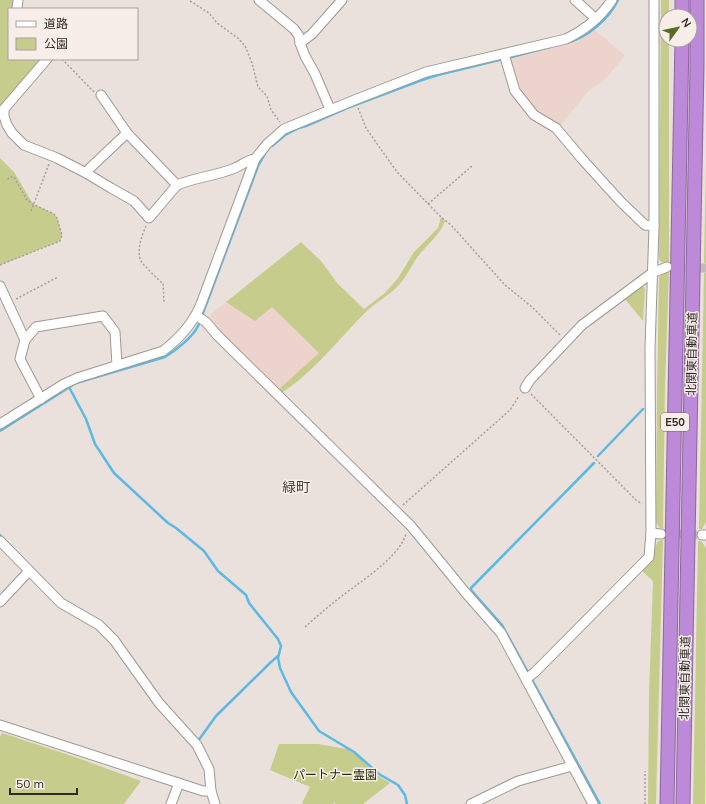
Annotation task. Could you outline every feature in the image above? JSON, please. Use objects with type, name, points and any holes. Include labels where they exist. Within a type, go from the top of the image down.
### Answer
[{"type":"highway","name":"北関東自動車道","points":[[683,804],[697,81],[697,0]]},
{"type":"highway","name":"北関東自動車道","points":[[667,804],[682,48]]},
{"type":"street","points":[[259,0],[294,29],[299,36],[300,43],[330,109]]},
{"type":"street","points":[[300,43],[312,34],[342,0]]},
{"type":"street","points":[[575,0],[596,19]]},
{"type":"street","points":[[0,424],[64,384],[77,378],[163,351],[185,332],[197,316],[255,159],[267,144],[284,129],[330,109],[426,72],[566,39],[590,25],[607,8],[612,0]]},
{"type":"street","points":[[526,678],[535,672],[647,561],[650,554],[650,349],[654,226],[654,0]]},
{"type":"street","points":[[504,54],[515,91],[534,116],[556,128],[582,160],[621,202],[645,225],[654,226]]},
{"type":"street","points":[[46,60],[23,85],[4,109],[4,116],[7,125],[12,133],[24,144],[86,173],[134,201],[149,218],[177,185],[190,179],[236,168],[251,159],[255,159]]},
{"type":"street","points":[[101,95],[127,133],[177,185]]},
{"type":"street","points":[[86,173],[127,133]]},
{"type":"street","points":[[525,388],[530,380],[587,321],[652,273],[667,267]]},
{"type":"street","points":[[0,286],[25,340]]},
{"type":"street","points":[[41,399],[20,359],[25,340],[36,327],[103,316],[115,332],[117,365]]},
{"type":"street","points":[[197,316],[206,322],[217,335],[410,526],[501,633],[593,804]]},
{"type":"street","points":[[650,533],[661,534]]},
{"type":"street","points":[[0,541],[61,603],[99,625],[114,640],[159,703],[197,745],[209,769],[211,791],[215,804]]},
{"type":"street","points":[[0,602],[29,571]]},
{"type":"street","points":[[0,725],[203,791],[211,791]]},
{"type":"street","points":[[471,804],[518,781],[572,766]]},
{"type":"street","points":[[170,804],[179,782]]},
{"type":"path","points":[[190,1],[210,13],[217,23],[239,38],[245,46],[252,63],[258,86],[266,96],[271,110],[284,129]]},
{"type":"path","points":[[63,60],[95,93],[101,95]]},
{"type":"path","points":[[357,99],[363,120],[372,138],[397,172],[445,221],[452,225],[505,285],[532,307],[567,342]]},
{"type":"path","points":[[31,211],[52,156]]},
{"type":"path","points":[[428,204],[472,166]]},
{"type":"path","points":[[0,265],[60,241],[62,238],[57,218],[54,214],[27,200],[14,177],[10,177],[6,181]]},
{"type":"path","points":[[149,218],[142,233],[139,250],[140,260],[163,284],[164,302]]},
{"type":"path","points":[[7,303],[58,277]]},
{"type":"path","points":[[396,512],[510,410],[525,388],[636,500],[641,504],[650,506]]},
{"type":"path","points":[[305,628],[333,603],[390,557],[404,539],[410,526]]},
{"type":"path","points":[[645,771],[645,804]]},
{"type":"shaded area","points":[[595,30],[625,56],[602,82],[589,90],[559,127],[541,117],[518,91],[508,60],[579,41]]},
{"type":"shaded area","points":[[226,302],[237,308],[272,307],[320,353],[278,390],[219,329],[210,315]]},
{"type":"green space","points":[[0,0],[17,0],[14,8],[8,8],[8,60],[39,60],[2,106],[0,105]]},
{"type":"green space","points":[[661,0],[669,0],[669,8],[661,8]]},
{"type":"green space","points":[[661,48],[669,48],[669,264],[661,262],[659,259]]},
{"type":"green space","points":[[0,158],[14,172],[33,204],[54,214],[57,218],[62,235],[60,241],[0,265]]},
{"type":"green space","points":[[706,162],[706,263],[704,263]]},
{"type":"green space","points":[[441,217],[445,221],[440,231],[416,259],[398,286],[368,310],[314,367],[280,394],[278,390],[319,353],[272,307],[255,321],[226,302],[301,242],[321,261],[337,283],[364,309],[385,293],[398,278],[414,252],[438,228]]},
{"type":"green space","points":[[665,271],[669,272],[665,385],[663,528],[660,528],[656,522],[659,277]]},
{"type":"green space","points":[[704,273],[706,273],[706,522],[702,529],[699,529]]},
{"type":"green space","points":[[641,284],[645,289],[643,321],[624,298]]},
{"type":"green space","points":[[663,540],[656,804],[648,804],[649,693],[653,581],[641,570],[654,557],[654,550],[658,541]]},
{"type":"green space","points":[[698,541],[702,542],[706,548],[705,804],[693,804]]},
{"type":"green space","points":[[2,733],[141,781],[124,804],[0,804],[0,737]]},
{"type":"green space","name":"パートナー霊園","points":[[279,744],[318,744],[347,749],[360,758],[377,775],[390,783],[363,804],[304,804],[302,803],[310,787],[270,770]]},
{"type":"waterway","points":[[566,43],[582,37],[596,27],[609,14],[618,0]]},
{"type":"waterway","points":[[508,58],[550,47]]},
{"type":"waterway","points":[[272,146],[285,135],[347,108],[422,80],[503,59]]},
{"type":"waterway","points":[[0,431],[76,383],[165,357],[188,339],[199,324],[258,166],[266,152]]},
{"type":"waterway","points":[[69,387],[86,419],[95,444],[114,473],[168,523],[204,551],[218,571],[246,595],[249,603],[278,639],[281,646],[278,658],[280,668],[291,692],[319,731],[354,752],[379,774],[398,785],[405,795],[407,804]]},
{"type":"waterway","points":[[598,456],[643,409]]},
{"type":"waterway","points":[[594,463],[471,588],[471,590],[502,625],[600,804]]},
{"type":"waterway","points":[[0,535],[41,577]]},
{"type":"waterway","points":[[196,739],[198,741],[216,716],[278,656]]},
{"type":"tunnel","points":[[672,268],[706,268]]},
{"type":"tunnel","points":[[661,534],[702,535]]},
{"type":"district","name":"緑町","points":[[296,487]]}]
